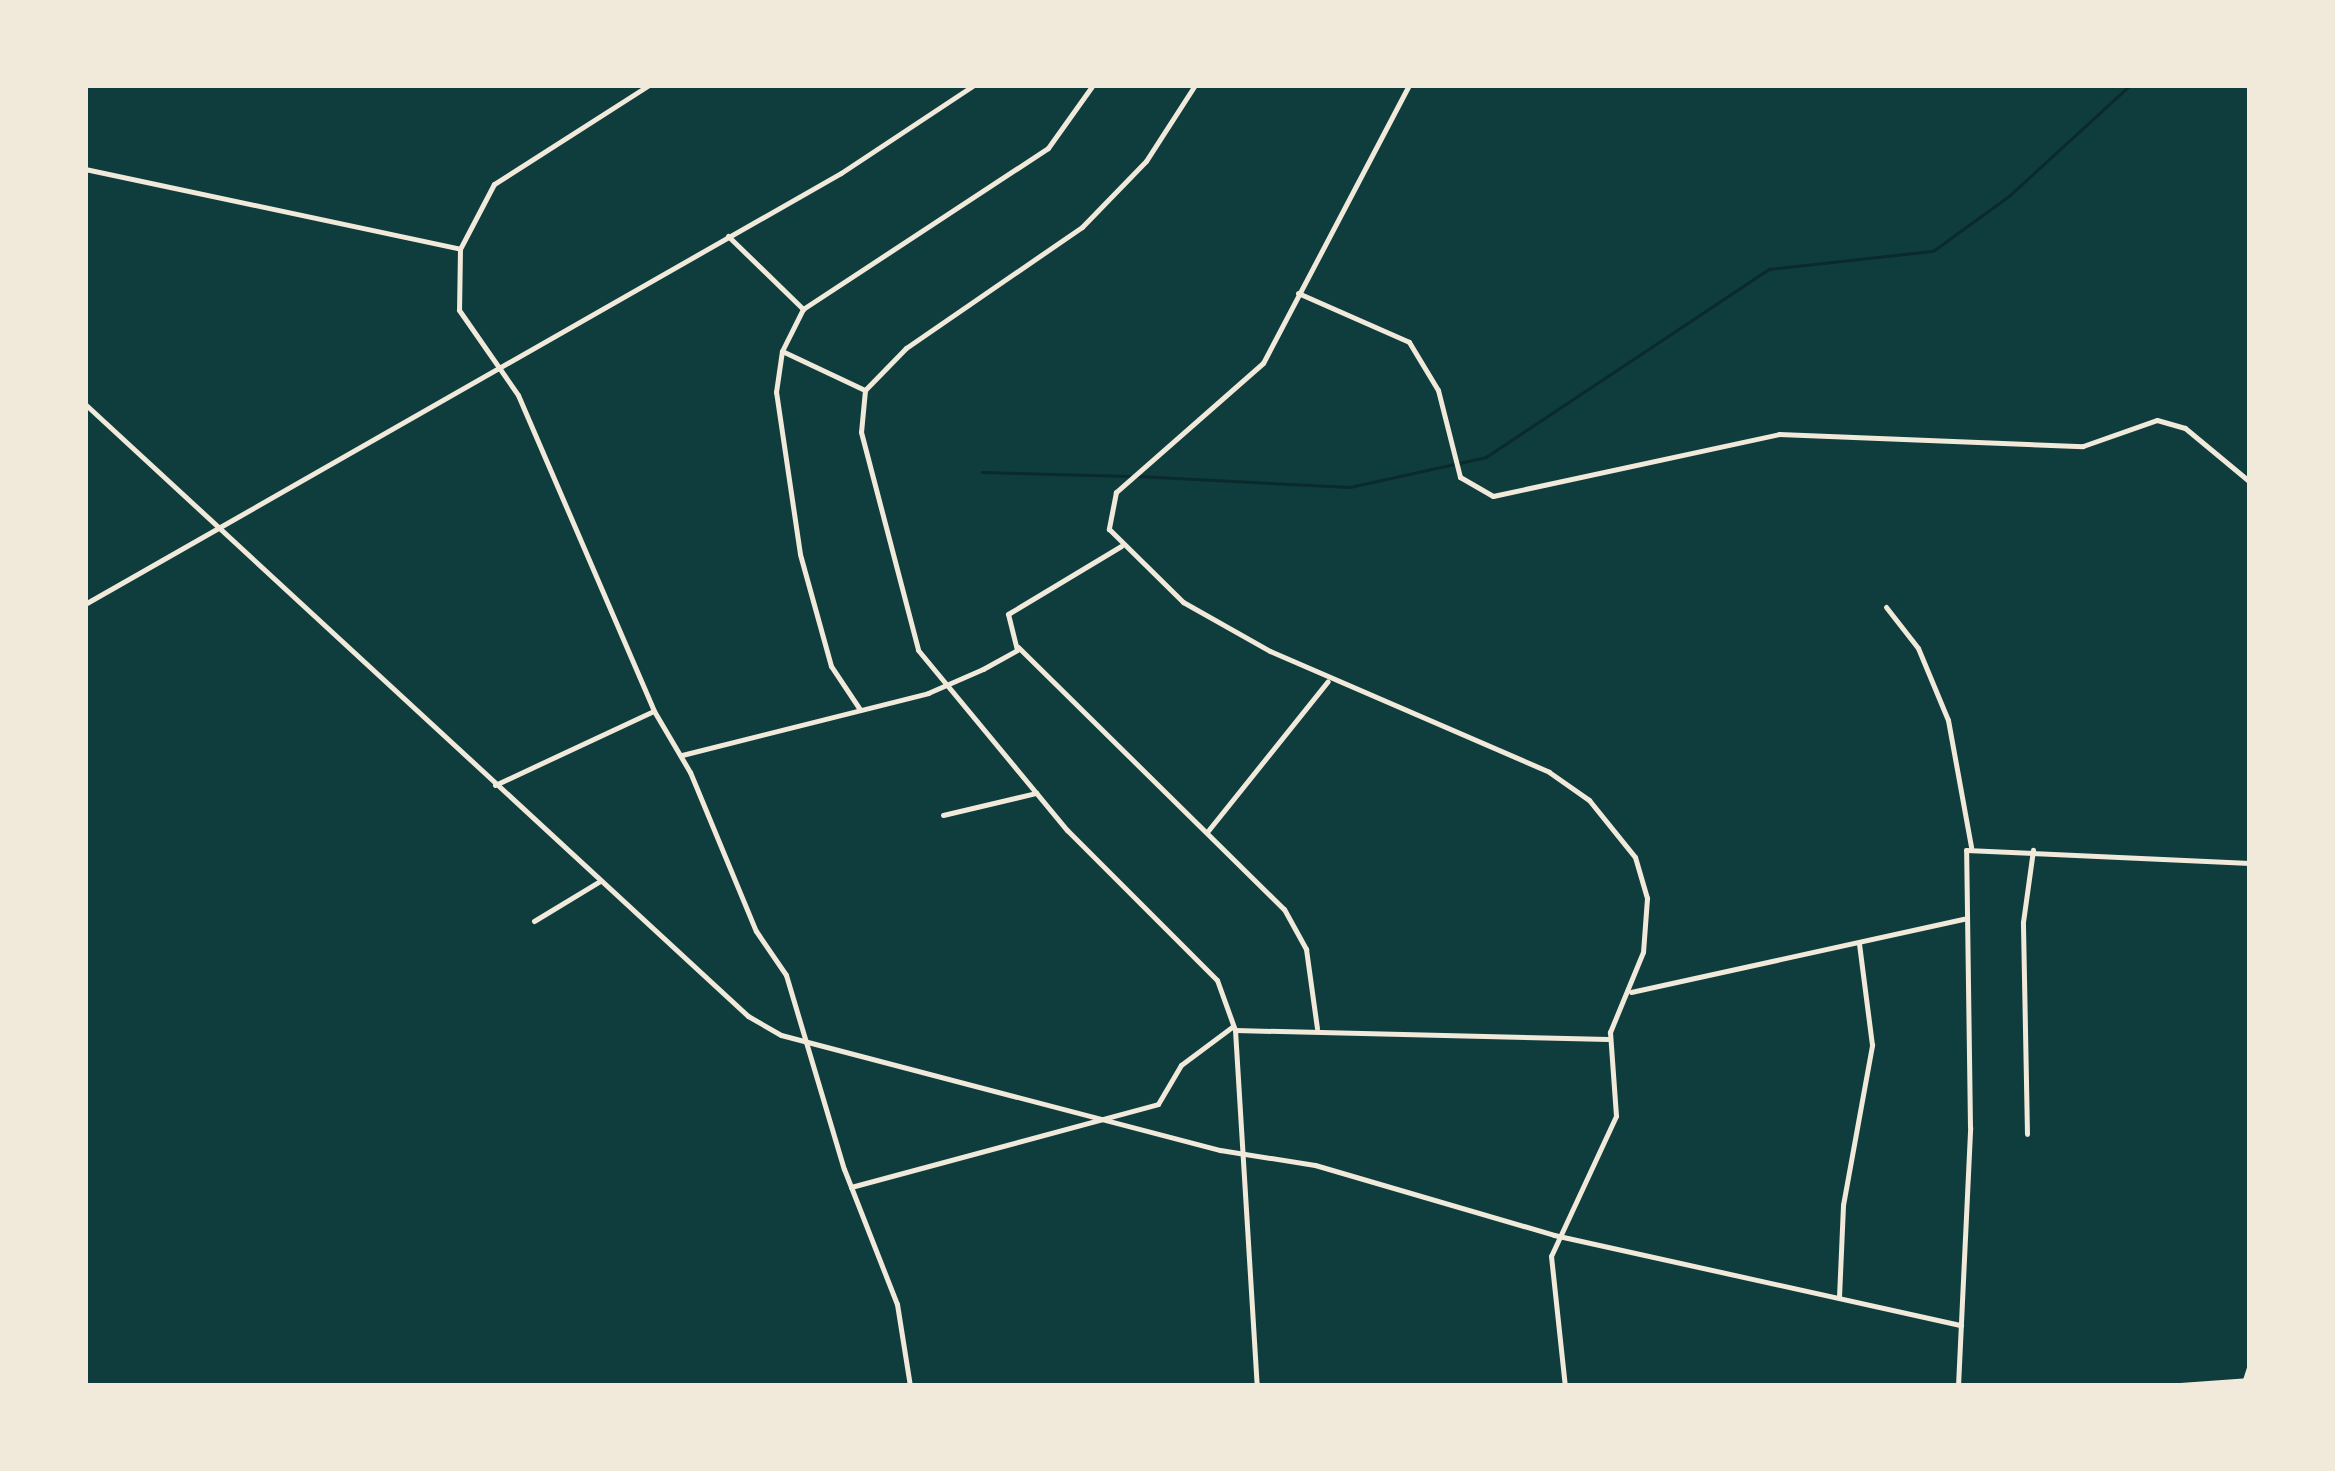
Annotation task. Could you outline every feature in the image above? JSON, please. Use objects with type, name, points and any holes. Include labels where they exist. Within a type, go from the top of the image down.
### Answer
[{"type":"street","points":[[648,85],[494,184],[460,249],[459,310],[498,372],[518,394],[654,710],[682,755],[810,1046],[851,1186],[897,1304],[910,1386]]},
{"type":"street","points":[[85,604],[498,372],[974,85]]},
{"type":"street","points":[[860,708],[831,666],[800,554],[776,392],[782,351],[803,309],[1048,148],[1093,85]]},
{"type":"street","points":[[1195,85],[1146,162],[1082,227],[906,348],[865,390],[861,432],[912,631],[1036,794],[1217,980],[1234,1028],[1257,1386]]},
{"type":"street","points":[[1408,85],[1298,293],[1238,392],[1116,492],[1109,529],[1120,546],[1183,602],[1328,680],[1548,772],[1589,800],[1635,857],[1646,898],[1631,992],[1609,1039],[1616,1116],[1554,1234],[1550,1295],[1565,1386]]},
{"type":"street","points":[[85,169],[460,249]]},
{"type":"street","points":[[728,236],[803,309]]},
{"type":"street","points":[[1298,293],[1409,342],[1438,390],[1460,477],[1493,496],[1779,434],[2084,446],[2170,420],[2250,482]]},
{"type":"street","points":[[782,351],[865,390]]},
{"type":"street","points":[[85,404],[748,1016],[810,1046],[1554,1234],[1961,1325]]},
{"type":"street","points":[[1120,546],[1008,614],[1018,648],[1296,924],[1317,1028]]},
{"type":"street","points":[[1886,607],[1918,648],[1948,720],[1970,847],[1964,919],[1970,1127],[1958,1386]]},
{"type":"street","points":[[682,755],[950,684],[1018,648]]},
{"type":"street","points":[[1207,832],[1328,680]]},
{"type":"street","points":[[496,785],[654,710]]},
{"type":"street","points":[[943,815],[1036,794]]},
{"type":"street","points":[[1970,847],[2250,863]]},
{"type":"street","points":[[2027,1134],[2022,922],[2032,850]]},
{"type":"street","points":[[534,921],[600,881]]},
{"type":"street","points":[[1631,992],[1964,919]]},
{"type":"street","points":[[1839,1297],[1843,1206],[1872,1044],[1859,943]]},
{"type":"street","points":[[851,1186],[1158,1104],[1182,1065],[1234,1028],[1609,1039]]},
{"type":"street","points":[[2241,1383],[2250,1364]]},
{"type":"street","points":[[2166,1386],[2250,1380]]},
{"type":"waterway","points":[[1138,476],[1350,487],[1486,457],[1769,269],[1933,251],[2009,196],[2130,85]]},
{"type":"waterway","points":[[982,472],[1130,476]]}]
